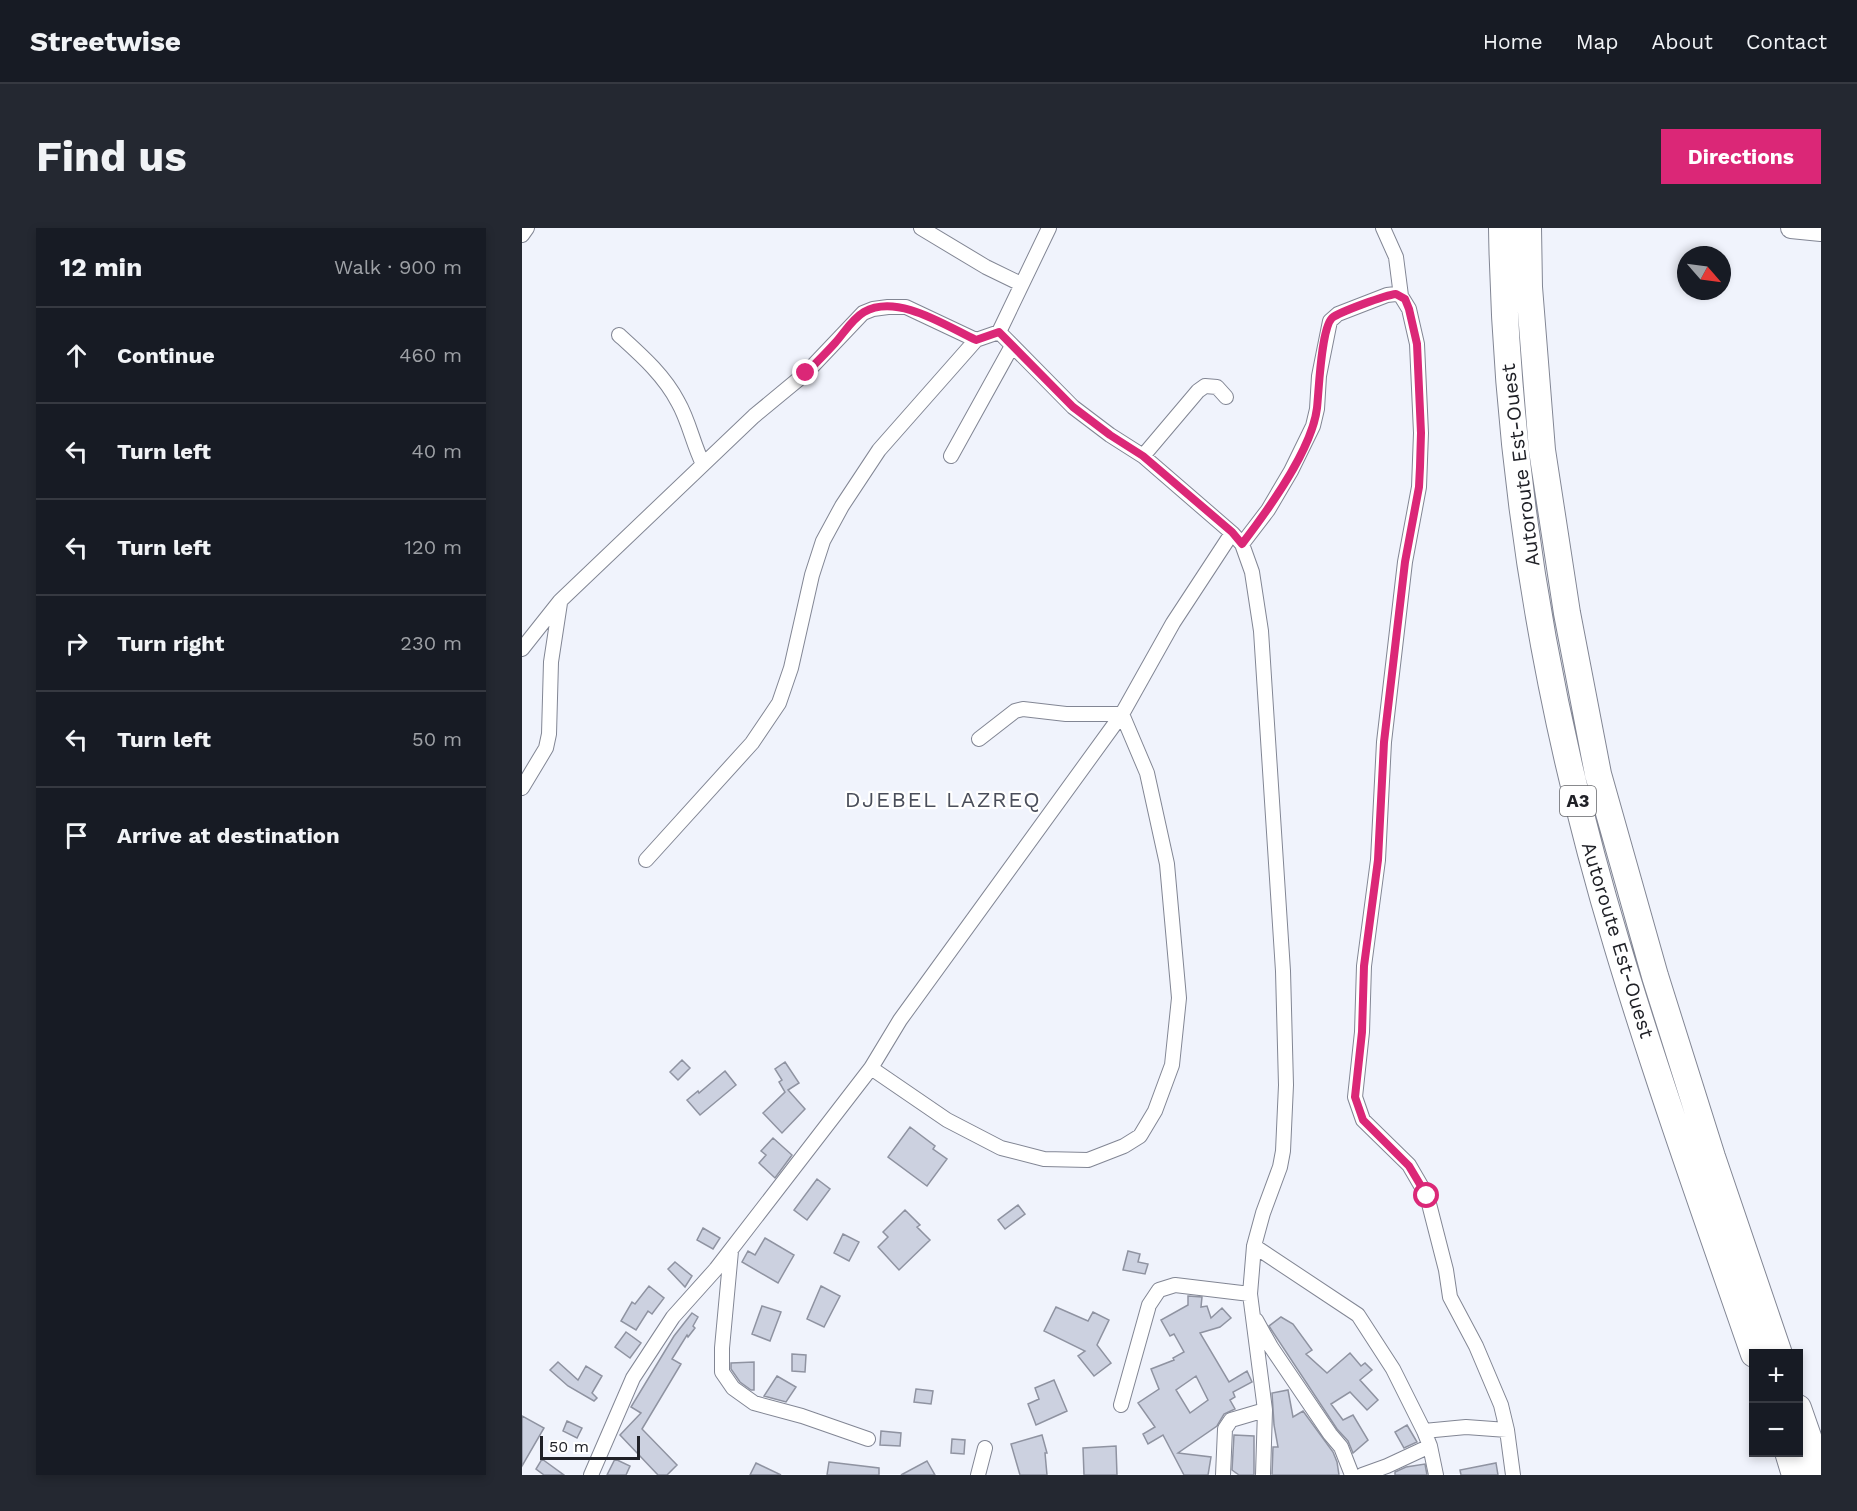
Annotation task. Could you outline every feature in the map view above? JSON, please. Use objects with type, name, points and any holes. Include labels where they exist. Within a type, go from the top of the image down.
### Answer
[{"type":"highway","name":"Autoroute Est-Ouest","points":[[1502,228],[1503,288],[1514,444],[1539,616],[1572,775],[1617,946],[1753,1349]]},
{"type":"highway","name":"Autoroute Est-Ouest","points":[[1528,228],[1529,287],[1542,450],[1567,613],[1598,774],[1655,976],[1712,1156],[1778,1349]]},
{"type":"highway","points":[[1803,1422],[1821,1474]]},
{"type":"highway","points":[[1790,1457],[1795,1475]]},
{"type":"main road","points":[[1791,228],[1821,231]]},
{"type":"street","points":[[522,235],[527,228]]},
{"type":"street","points":[[921,228],[986,267],[1021,284]]},
{"type":"street","points":[[646,860],[752,743],[778,703],[791,668],[812,575],[823,541],[842,506],[879,450],[976,340],[999,332],[1049,228]]},
{"type":"street","points":[[1383,228],[1396,257],[1401,296],[1409,309],[1417,344],[1421,433],[1420,467],[1419,487],[1405,562],[1384,742],[1378,860],[1364,966],[1362,1032],[1355,1097],[1363,1120],[1409,1166],[1427,1196],[1446,1270],[1450,1297],[1493,1382],[1507,1430],[1513,1475]]},
{"type":"street","points":[[1242,544],[1268,510],[1291,471],[1313,426],[1317,409],[1319,376],[1330,321],[1338,314],[1387,295],[1401,296]]},
{"type":"street","points":[[522,649],[560,601],[703,464],[806,373],[863,313],[873,309],[906,307],[976,340]]},
{"type":"street","points":[[999,332],[1073,407],[1143,456],[1232,532],[1242,544],[1252,572],[1262,631],[1283,971],[1286,1074],[1283,1151],[1280,1167],[1254,1246],[1250,1294],[1265,1410],[1263,1475]]},
{"type":"street","points":[[619,335],[659,373],[678,402],[703,464]]},
{"type":"street","points":[[951,456],[1012,346]]},
{"type":"street","points":[[1143,456],[1191,399],[1205,386],[1217,387],[1226,397]]},
{"type":"street","points":[[591,1475],[633,1378],[673,1317],[716,1269],[871,1068],[900,1020],[1122,714],[1173,624],[1232,532]]},
{"type":"street","points":[[522,788],[546,748],[549,734],[551,662],[560,601]]},
{"type":"street","points":[[979,739],[1016,711],[1023,709],[1066,714],[1122,714]]},
{"type":"street","points":[[871,1068],[947,1120],[1001,1148],[1044,1159],[1088,1161],[1124,1146],[1140,1136],[1155,1111],[1172,1065],[1179,998],[1167,864],[1147,773],[1122,714]]},
{"type":"street","points":[[1254,1246],[1358,1315],[1393,1369],[1424,1431],[1430,1446],[1436,1475]]},
{"type":"street","points":[[731,1249],[722,1372],[733,1388],[754,1402],[868,1439]]},
{"type":"street","points":[[1121,1405],[1149,1305],[1159,1290],[1175,1285],[1250,1294]]},
{"type":"street","points":[[1253,1316],[1271,1347],[1341,1447],[1353,1475]]},
{"type":"street","points":[[1223,1475],[1227,1424],[1231,1420],[1265,1410]]},
{"type":"street","points":[[1424,1431],[1466,1427],[1507,1430]]},
{"type":"street","points":[[1362,1475],[1430,1446]]},
{"type":"street","points":[[978,1475],[986,1448]]},
{"type":"building","points":[[682,1060],[690,1068],[678,1080],[670,1072]]},
{"type":"building","points":[[785,1062],[799,1083],[788,1090],[805,1109],[782,1133],[763,1113],[785,1092],[779,1082],[782,1080],[775,1069]]},
{"type":"building","points":[[725,1071],[736,1085],[700,1115],[687,1100]]},
{"type":"building","points":[[910,1127],[935,1146],[933,1149],[947,1159],[927,1186],[888,1157]]},
{"type":"building","points":[[773,1138],[792,1155],[775,1178],[759,1163],[766,1155],[761,1151]]},
{"type":"building","points":[[817,1179],[830,1189],[807,1220],[794,1210]]},
{"type":"building","points":[[1018,1205],[1025,1214],[1005,1229],[998,1220]]},
{"type":"building","points":[[905,1210],[920,1225],[917,1227],[930,1240],[899,1270],[878,1247],[888,1237],[883,1232]]},
{"type":"building","points":[[703,1228],[720,1238],[713,1249],[697,1240]]},
{"type":"building","points":[[843,1234],[859,1242],[849,1261],[834,1253]]},
{"type":"building","points":[[765,1238],[794,1255],[778,1283],[742,1262],[748,1251],[755,1255]]},
{"type":"building","points":[[1128,1251],[1140,1254],[1138,1262],[1148,1264],[1145,1274],[1123,1270]]},
{"type":"building","points":[[675,1262],[692,1276],[685,1287],[668,1269]]},
{"type":"building","points":[[649,1286],[664,1298],[652,1314],[648,1311],[636,1330],[621,1321],[632,1302],[635,1304]]},
{"type":"building","points":[[821,1286],[840,1296],[824,1327],[807,1319]]},
{"type":"building","points":[[1188,1296],[1202,1297],[1201,1307],[1207,1306],[1211,1318],[1222,1308],[1231,1318],[1220,1327],[1200,1333],[1229,1382],[1247,1371],[1252,1382],[1233,1392],[1235,1397],[1230,1400],[1235,1409],[1224,1414],[1217,1426],[1178,1453],[1211,1457],[1208,1475],[1184,1475],[1163,1435],[1148,1444],[1143,1434],[1155,1427],[1138,1403],[1159,1389],[1151,1369],[1174,1360],[1173,1358],[1184,1352],[1174,1334],[1170,1336],[1161,1320],[1188,1305]],"holes":[[[1196,1376],[1208,1400],[1190,1413],[1176,1390]]]},
{"type":"building","points":[[762,1306],[781,1312],[770,1341],[752,1334]]},
{"type":"building","points":[[1056,1307],[1088,1321],[1093,1312],[1109,1320],[1097,1345],[1111,1363],[1094,1376],[1078,1356],[1085,1351],[1044,1331]]},
{"type":"building","points":[[692,1313],[698,1317],[693,1326],[695,1328],[688,1337],[687,1335],[672,1359],[681,1364],[642,1429],[677,1465],[667,1475],[658,1475],[620,1435],[641,1413],[631,1407],[674,1336]]},
{"type":"building","points":[[1281,1317],[1293,1324],[1312,1350],[1306,1354],[1327,1373],[1350,1353],[1361,1366],[1365,1363],[1372,1370],[1360,1380],[1378,1400],[1367,1410],[1350,1392],[1331,1404],[1343,1420],[1353,1415],[1368,1440],[1353,1453],[1348,1441],[1337,1429],[1269,1326]]},
{"type":"building","points":[[626,1332],[641,1343],[630,1358],[615,1347]]},
{"type":"building","points":[[792,1354],[806,1355],[805,1372],[792,1371]]},
{"type":"building","points":[[558,1362],[578,1380],[586,1366],[602,1376],[592,1393],[597,1398],[594,1401],[568,1386],[550,1370]]},
{"type":"building","points":[[754,1362],[754,1390],[751,1390],[740,1382],[731,1369],[731,1363]]},
{"type":"building","points":[[777,1376],[796,1387],[786,1402],[764,1396]]},
{"type":"building","points":[[1054,1380],[1067,1411],[1036,1425],[1028,1404],[1039,1399],[1035,1388]]},
{"type":"building","points":[[916,1389],[933,1391],[931,1404],[914,1402]]},
{"type":"building","points":[[1288,1390],[1293,1417],[1303,1411],[1333,1452],[1339,1475],[1272,1475],[1273,1447],[1278,1447],[1272,1393]]},
{"type":"building","points":[[522,1416],[544,1428],[522,1466]]},
{"type":"building","points":[[567,1421],[582,1428],[577,1438],[563,1431]]},
{"type":"building","points":[[1407,1425],[1417,1442],[1404,1448],[1395,1432]]},
{"type":"building","points":[[881,1431],[901,1433],[900,1446],[880,1445]]},
{"type":"building","points":[[1042,1435],[1047,1453],[1045,1453],[1047,1475],[1020,1475],[1011,1444]]},
{"type":"building","points":[[1234,1435],[1254,1436],[1254,1475],[1239,1475],[1232,1470]]},
{"type":"building","points":[[952,1439],[965,1440],[964,1454],[951,1453]]},
{"type":"building","points":[[1116,1446],[1117,1475],[1084,1475],[1083,1448]]},
{"type":"building","points":[[542,1459],[564,1475],[544,1475],[536,1469]]},
{"type":"building","points":[[615,1459],[630,1466],[626,1475],[607,1475]]},
{"type":"building","points":[[927,1461],[935,1475],[901,1475]]},
{"type":"building","points":[[829,1462],[879,1468],[879,1475],[827,1475]]},
{"type":"building","points":[[756,1463],[781,1475],[750,1475]]},
{"type":"building","points":[[1496,1463],[1498,1475],[1461,1475],[1460,1470]]},
{"type":"building","points":[[1425,1464],[1427,1475],[1395,1475],[1395,1472],[1406,1467]]},
{"type":"district","name":"DJEBEL LAZREQ","points":[[943,799]]},
{"type":"route","points":[[806,373],[854,321],[863,313],[873,309],[906,307],[976,340],[999,332],[1073,407],[1143,456],[1232,532],[1242,544],[1268,510],[1291,471],[1313,426],[1317,409],[1319,376],[1330,321],[1338,314],[1387,295],[1396,294],[1405,299],[1412,317],[1419,370],[1421,433],[1419,487],[1405,562],[1384,742],[1378,860],[1364,966],[1362,1032],[1355,1097],[1363,1120],[1409,1166],[1427,1196]]}]
